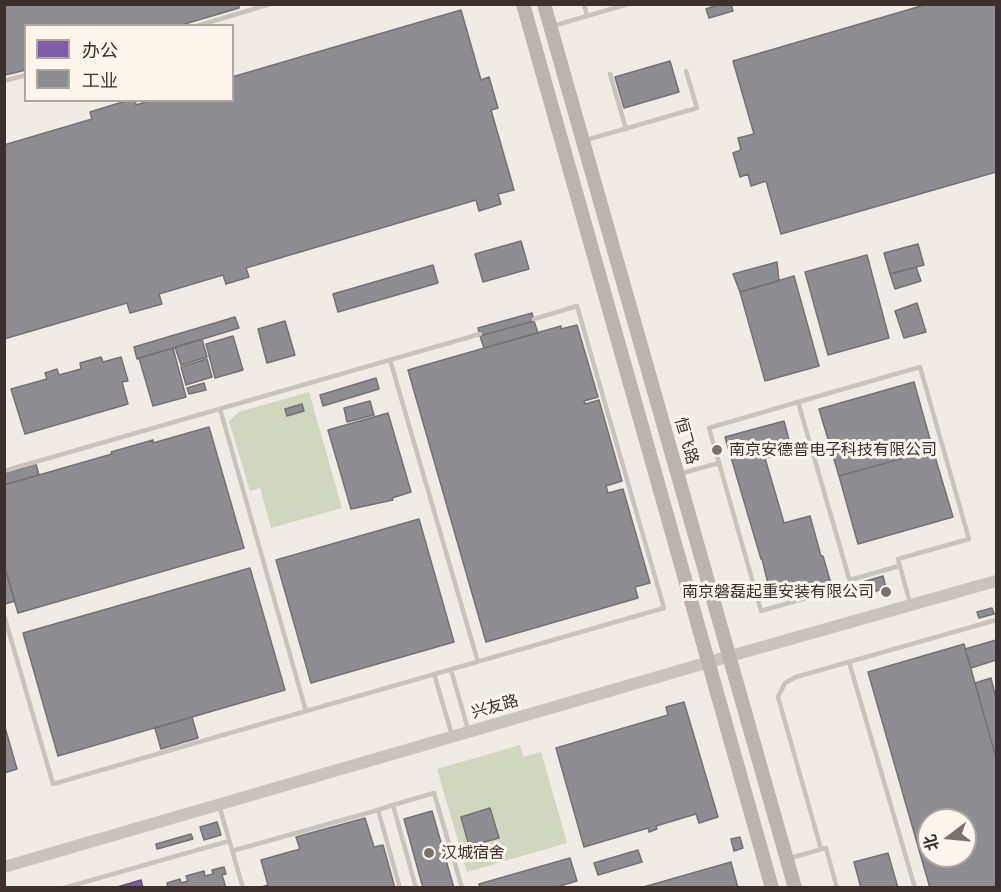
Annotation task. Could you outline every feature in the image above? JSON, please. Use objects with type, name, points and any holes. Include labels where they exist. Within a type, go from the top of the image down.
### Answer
[{"type":"main road","points":[[523,4],[772,888]]},
{"type":"main road","name":"恒飞路","points":[[544,4],[731,656],[795,888]]},
{"type":"street","name":"兴友路","points":[[4,867],[996,581]]},
{"type":"lane","points":[[204,24],[270,4]]},
{"type":"lane","points":[[584,4],[587,16]]},
{"type":"lane","points":[[550,27],[628,4]]},
{"type":"lane","points":[[584,141],[697,108],[686,71]]},
{"type":"lane","points":[[610,74],[626,129]]},
{"type":"lane","points":[[4,81],[24,76]]},
{"type":"lane","points":[[4,615],[53,784],[664,608],[577,306],[534,319]]},
{"type":"lane","points":[[4,471],[480,334]]},
{"type":"lane","points":[[390,360],[478,662]]},
{"type":"lane","points":[[798,402],[851,585],[761,611],[709,428],[798,402],[920,367],[969,539],[897,559],[911,605]]},
{"type":"lane","points":[[220,409],[306,711]]},
{"type":"lane","points":[[679,474],[718,463]]},
{"type":"lane","points":[[850,580],[899,566]]},
{"type":"lane","points":[[821,849],[778,697],[785,683],[849,662],[996,620]]},
{"type":"lane","points":[[849,662],[915,888]]},
{"type":"lane","points":[[451,670],[469,732]]},
{"type":"lane","points":[[434,674],[452,737]]},
{"type":"lane","points":[[232,851],[434,793],[462,888]]},
{"type":"lane","points":[[219,805],[243,888]]},
{"type":"lane","points":[[393,805],[416,888]]},
{"type":"lane","points":[[378,810],[400,888]]},
{"type":"lane","points":[[64,888],[230,841]]},
{"type":"lane","points":[[787,859],[826,848],[837,888]]},
{"type":"green space","points":[[309,392],[342,508],[271,528],[260,488],[250,491],[229,421],[239,412]]},
{"type":"green space","points":[[520,745],[523,757],[541,752],[567,843],[467,872],[437,769]]},
{"type":"building: 办公","points":[[141,880],[143,888],[114,888]]},
{"type":"building: 工业","points":[[4,4],[239,4],[239,8],[185,24],[24,24],[24,70],[5,75]]},
{"type":"building: 工业","points":[[720,4],[731,4],[733,11],[709,18],[706,9]]},
{"type":"building: 工业","points":[[928,4],[996,4],[996,172],[781,234],[766,181],[751,186],[748,174],[740,177],[733,153],[741,150],[738,138],[754,134],[733,61]]},
{"type":"building: 工业","points":[[461,10],[481,80],[489,77],[498,108],[491,110],[514,190],[498,194],[501,204],[479,211],[476,200],[246,268],[249,277],[226,284],[223,275],[159,294],[162,304],[130,313],[127,303],[4,339],[4,145],[92,119],[90,112],[122,102],[135,102],[136,105],[146,102],[234,102],[234,76]]},
{"type":"building: 工业","points":[[670,61],[679,92],[624,108],[615,77]]},
{"type":"building: 工业","points":[[521,241],[529,269],[483,282],[475,254]]},
{"type":"building: 工业","points":[[918,244],[924,265],[890,274],[884,253]]},
{"type":"building: 工业","points":[[867,255],[889,338],[828,355],[805,272]]},
{"type":"building: 工业","points":[[777,262],[779,281],[740,292],[733,274]]},
{"type":"building: 工业","points":[[433,265],[438,283],[338,312],[333,294]]},
{"type":"building: 工业","points":[[916,267],[921,281],[895,289],[890,274]]},
{"type":"building: 工业","points":[[794,276],[819,366],[765,381],[740,292]]},
{"type":"building: 工业","points":[[917,303],[926,332],[904,338],[895,311]]},
{"type":"building: 工业","points":[[532,313],[534,321],[480,336],[478,328]]},
{"type":"building: 工业","points":[[235,317],[239,328],[137,359],[134,347]]},
{"type":"building: 工业","points":[[285,321],[295,355],[267,363],[258,329]]},
{"type":"building: 工业","points":[[534,321],[538,333],[484,348],[480,336]]},
{"type":"building: 工业","points":[[577,325],[598,397],[584,401],[585,404],[599,400],[622,481],[606,486],[608,493],[623,489],[650,583],[635,587],[638,598],[486,642],[408,370],[561,326],[561,329]]},
{"type":"building: 工业","points":[[233,336],[243,370],[215,378],[206,344]]},
{"type":"building: 工业","points":[[202,339],[207,357],[181,365],[175,347]]},
{"type":"building: 工业","points":[[173,348],[186,397],[153,406],[139,358]]},
{"type":"building: 工业","points":[[101,357],[103,362],[121,357],[128,381],[122,382],[128,404],[25,434],[11,389],[47,379],[45,373],[57,369],[59,375],[81,369],[80,363]]},
{"type":"building: 工业","points":[[207,359],[212,377],[186,385],[181,367]]},
{"type":"building: 工业","points":[[376,378],[379,389],[323,406],[320,395]]},
{"type":"building: 工业","points":[[914,382],[933,450],[839,476],[819,409]]},
{"type":"building: 工业","points":[[204,383],[206,390],[189,394],[187,388]]},
{"type":"building: 工业","points":[[370,401],[374,415],[347,422],[344,408]]},
{"type":"building: 工业","points":[[302,404],[304,411],[287,416],[285,409]]},
{"type":"building: 工业","points":[[388,413],[411,492],[392,498],[393,500],[351,509],[328,430]]},
{"type":"building: 工业","points":[[784,421],[792,451],[765,458],[784,523],[810,516],[831,584],[802,593],[801,589],[788,592],[789,596],[772,600],[725,437]]},
{"type":"building: 工业","points":[[209,427],[244,548],[18,613],[4,565],[4,485],[153,440],[153,443]]},
{"type":"building: 工业","points":[[933,450],[953,517],[858,544],[839,476]]},
{"type":"building: 工业","points":[[36,464],[39,475],[4,485],[4,473]]},
{"type":"building: 工业","points":[[419,519],[454,642],[311,683],[276,560]]},
{"type":"building: 工业","points":[[4,565],[15,601],[5,604],[4,603]]},
{"type":"building: 工业","points":[[250,568],[285,690],[58,756],[23,633]]},
{"type":"building: 工业","points":[[883,576],[886,588],[863,595],[859,583]]},
{"type":"building: 工业","points":[[992,608],[994,614],[979,618],[977,612]]},
{"type":"building: 工业","points":[[996,640],[996,660],[971,668],[965,649]]},
{"type":"building: 工业","points":[[964,644],[996,758],[996,888],[930,888],[924,868],[977,868],[977,808],[917,808],[917,843],[868,672]]},
{"type":"building: 工业","points":[[991,678],[996,699],[996,758],[975,683]]},
{"type":"building: 工业","points":[[684,702],[718,817],[699,823],[696,814],[656,826],[657,829],[649,832],[648,828],[584,847],[556,748],[668,715],[666,707]]},
{"type":"building: 工业","points":[[192,717],[198,738],[161,749],[155,728]]},
{"type":"building: 工业","points":[[4,724],[17,769],[4,773]]},
{"type":"building: 工业","points":[[490,808],[499,838],[469,846],[461,817]]},
{"type":"building: 工业","name":"汉城宿舍","points":[[432,811],[454,888],[423,888],[404,819]]},
{"type":"building: 工业","points":[[365,818],[374,847],[383,845],[395,888],[258,888],[268,885],[261,860],[300,849],[296,837]]},
{"type":"building: 工业","points":[[217,822],[221,835],[204,840],[200,827]]},
{"type":"building: 工业","points":[[191,834],[193,839],[157,849],[156,844]]},
{"type":"building: 工业","points":[[740,837],[743,848],[734,851],[731,839]]},
{"type":"building: 工业","points":[[638,850],[642,862],[598,875],[594,863]]},
{"type":"building: 工业","points":[[888,853],[898,888],[861,888],[854,862]]},
{"type":"building: 工业","points":[[570,858],[577,881],[553,888],[480,888],[479,884]]},
{"type":"building: 工业","points":[[731,862],[738,888],[640,888]]},
{"type":"building: 工业","points":[[224,867],[226,874],[222,875],[226,888],[168,888],[167,883],[180,879],[181,883],[188,881],[186,876],[204,871],[205,876],[213,874],[212,870]]},
{"type":"place","name":"南京安德普电子科技有限公司","points":[[717,450]]},
{"type":"place","name":"南京磐磊起重安装有限公司","points":[[886,592]]},
{"type":"place","name":"汉城宿舍","points":[[429,853]]}]
